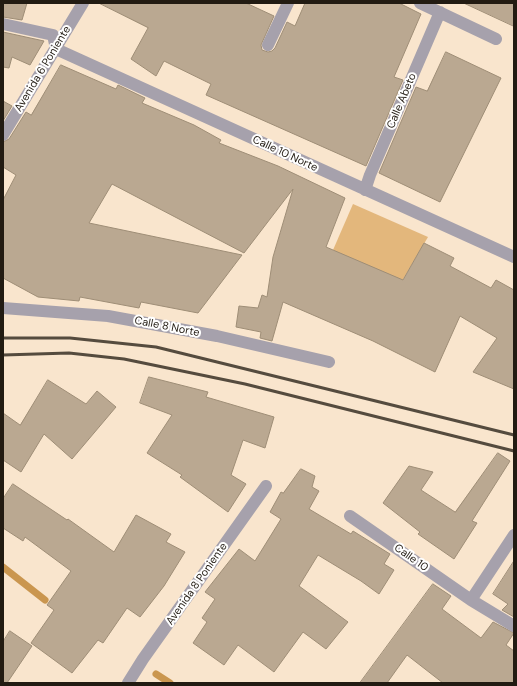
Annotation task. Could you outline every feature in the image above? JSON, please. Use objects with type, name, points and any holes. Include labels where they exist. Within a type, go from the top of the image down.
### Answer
[{"type":"street","name":"Avenida 6 Poniente","points":[[3,135],[83,3]]},
{"type":"street","points":[[268,45],[288,3]]},
{"type":"street","points":[[420,3],[496,40]]},
{"type":"street","name":"Calle Abeto","points":[[365,190],[370,175],[440,12]]},
{"type":"street","points":[[3,24],[53,35],[56,49]]},
{"type":"street","name":"Calle 10 Norte","points":[[56,49],[514,257]]},
{"type":"street","name":"Calle 8 Norte","points":[[3,308],[108,316],[217,336],[330,362]]},
{"type":"street","name":"Avenida 8 Poniente","points":[[128,683],[143,659],[266,486]]},
{"type":"street","name":"Calle 10","points":[[350,516],[471,600],[514,626]]},
{"type":"street","points":[[471,600],[514,534]]},
{"type":"shaded area","points":[[353,204],[428,237],[394,295],[333,250]]},
{"type":"building","points":[[3,3],[27,3],[22,20],[3,17]]},
{"type":"building","points":[[99,3],[246,3],[274,16],[261,45],[262,50],[268,52],[275,48],[287,22],[295,26],[305,3],[399,3],[421,14],[394,77],[403,80],[366,166],[206,95],[211,84],[164,61],[156,76],[131,59],[148,28]]},
{"type":"building","points":[[464,3],[514,3],[514,26]]},
{"type":"building","points":[[3,32],[44,41],[30,65],[12,57],[9,68],[3,67]]},
{"type":"building","points":[[446,52],[501,78],[440,202],[379,173],[416,87],[427,91]]},
{"type":"building","points":[[61,65],[116,89],[118,85],[145,98],[142,103],[194,125],[221,140],[219,143],[278,166],[345,198],[326,247],[403,280],[424,243],[454,258],[450,266],[491,288],[496,280],[514,290],[514,389],[473,372],[497,338],[460,316],[435,372],[373,341],[283,302],[272,341],[260,338],[261,332],[236,327],[239,306],[258,308],[262,295],[267,297],[273,257],[293,189],[244,253],[112,184],[89,223],[242,255],[198,313],[141,302],[139,308],[80,297],[79,301],[38,297],[3,278],[3,200],[16,175],[3,167],[3,142],[9,139],[26,112],[31,115]]},
{"type":"building","points":[[3,101],[12,106],[3,121]]},
{"type":"building","points":[[149,377],[208,392],[206,397],[274,417],[265,448],[243,440],[231,475],[246,484],[228,512],[180,477],[182,475],[147,453],[172,415],[140,403]]},
{"type":"building","points":[[48,380],[86,404],[97,391],[116,407],[72,459],[44,434],[21,472],[3,460],[3,413],[20,425]]},
{"type":"building","points":[[498,453],[510,461],[472,521],[477,523],[454,559],[418,534],[420,532],[383,503],[409,466],[433,472],[421,490],[455,512]]},
{"type":"building","points":[[301,469],[315,476],[312,487],[319,491],[309,509],[351,534],[353,531],[390,554],[384,564],[394,570],[379,594],[361,581],[318,555],[299,586],[348,622],[326,649],[303,632],[274,672],[238,645],[224,665],[193,643],[207,622],[202,618],[215,599],[205,592],[239,549],[255,561],[281,519],[270,512],[281,492],[283,493]]},
{"type":"building","points":[[13,484],[67,520],[68,519],[114,552],[136,515],[171,534],[166,542],[185,552],[164,586],[140,617],[127,608],[103,643],[98,640],[72,673],[31,643],[54,610],[47,605],[71,571],[25,537],[23,541],[3,528],[3,499]]},
{"type":"building","points":[[514,561],[514,617],[502,610],[508,604],[493,594]]},
{"type":"building","points":[[433,584],[451,596],[442,609],[481,638],[493,622],[514,633],[506,645],[514,651],[514,683],[443,683],[407,655],[387,683],[360,683]]},
{"type":"building","points":[[10,631],[32,646],[7,683],[3,683],[3,642]]},
{"type":"waterway","points":[[3,567],[45,600]]},
{"type":"waterway","points":[[156,674],[170,683]]},
{"type":"railway","points":[[3,338],[70,338],[156,347],[514,435]]},
{"type":"railway","points":[[3,355],[69,353],[124,359],[245,384],[514,451]]}]
